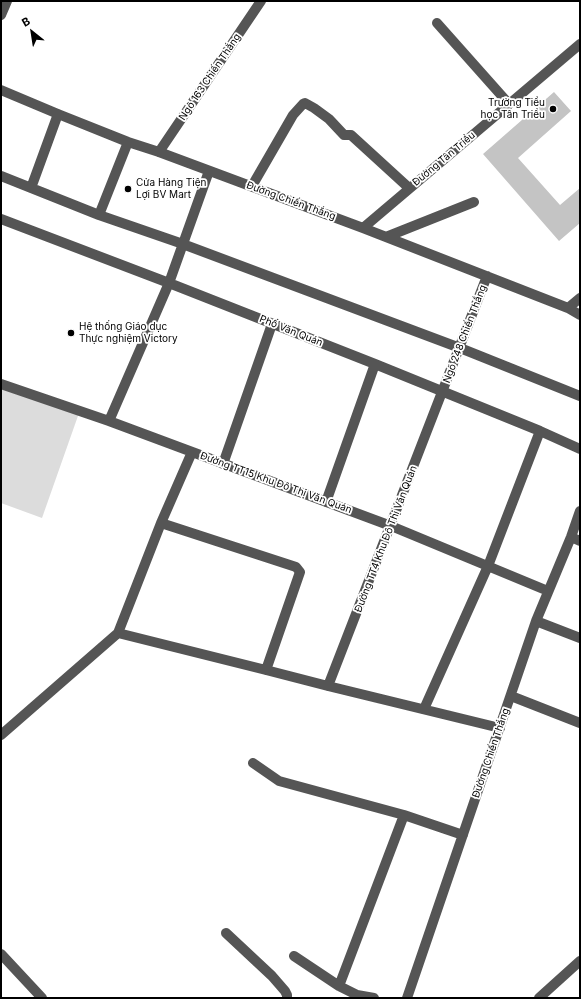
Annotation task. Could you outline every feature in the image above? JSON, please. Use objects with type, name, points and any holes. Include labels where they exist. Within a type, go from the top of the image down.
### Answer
[{"type":"street","points":[[1,15],[7,1]]},
{"type":"street","name":"Ngõ 163 Chiến Thắng","points":[[159,152],[262,1]]},
{"type":"street","points":[[437,23],[509,104]]},
{"type":"street","name":"Đường Tân Triều","points":[[363,228],[580,44]]},
{"type":"street","name":"Đường Chiến Thắng","points":[[1,90],[128,142],[252,186],[487,276],[568,308],[580,315]]},
{"type":"street","points":[[252,186],[293,115],[300,106],[305,103],[329,119],[344,135],[351,135],[409,188]]},
{"type":"street","points":[[31,188],[58,114]]},
{"type":"street","points":[[99,215],[128,142]]},
{"type":"street","points":[[109,421],[169,283],[209,171]]},
{"type":"street","points":[[1,176],[99,215],[182,244],[460,348],[580,396]]},
{"type":"street","points":[[386,237],[474,202]]},
{"type":"street","name":"Phố Văn Quán","points":[[1,218],[375,364],[540,431],[580,449]]},
{"type":"street","name":"Ngõ 248 Chiến Thắng","points":[[442,391],[487,276]]},
{"type":"street","points":[[568,308],[580,298]]},
{"type":"street","points":[[223,464],[272,324]]},
{"type":"street","points":[[326,502],[375,364]]},
{"type":"street","name":"Đường TT15 Khu Đô Thị Văn Quán","points":[[1,384],[109,421],[391,526],[548,591]]},
{"type":"street","name":"Đường TT4 Khu Đô Thị Văn Quán","points":[[328,686],[442,391]]},
{"type":"street","points":[[424,709],[488,566],[540,431]]},
{"type":"street","points":[[1,735],[118,633],[161,524],[192,452]]},
{"type":"street","name":"Đường Chiến Thắng","points":[[408,998],[536,621],[548,591],[575,539],[580,511]]},
{"type":"street","points":[[161,524],[296,567],[300,572],[266,670]]},
{"type":"street","points":[[536,621],[580,638]]},
{"type":"street","points":[[118,633],[500,728]]},
{"type":"street","points":[[511,696],[580,723]]},
{"type":"street","points":[[253,763],[279,781],[404,815],[463,835]]},
{"type":"street","points":[[339,986],[404,815]]},
{"type":"street","points":[[226,933],[272,976],[285,991],[287,998]]},
{"type":"street","points":[[1,954],[42,998]]},
{"type":"street","points":[[294,956],[339,986],[357,995],[374,998]]},
{"type":"street","points":[[539,998],[580,961]]},
{"type":"shaded area","points":[[1,386],[79,413],[42,518],[1,503]]},
{"type":"building","points":[[554,92],[571,111],[518,158],[560,205],[580,188],[580,223],[559,241],[483,154]]},
{"type":"place","name":"Trường Tiểu học Tân Triều","points":[[553,109]]},
{"type":"place","name":"Cửa Hàng Tiện Lợi BV Mart","points":[[128,189]]},
{"type":"place","name":"Hệ thống Giáo dục Thực nghiệm Victory","points":[[71,333]]}]
